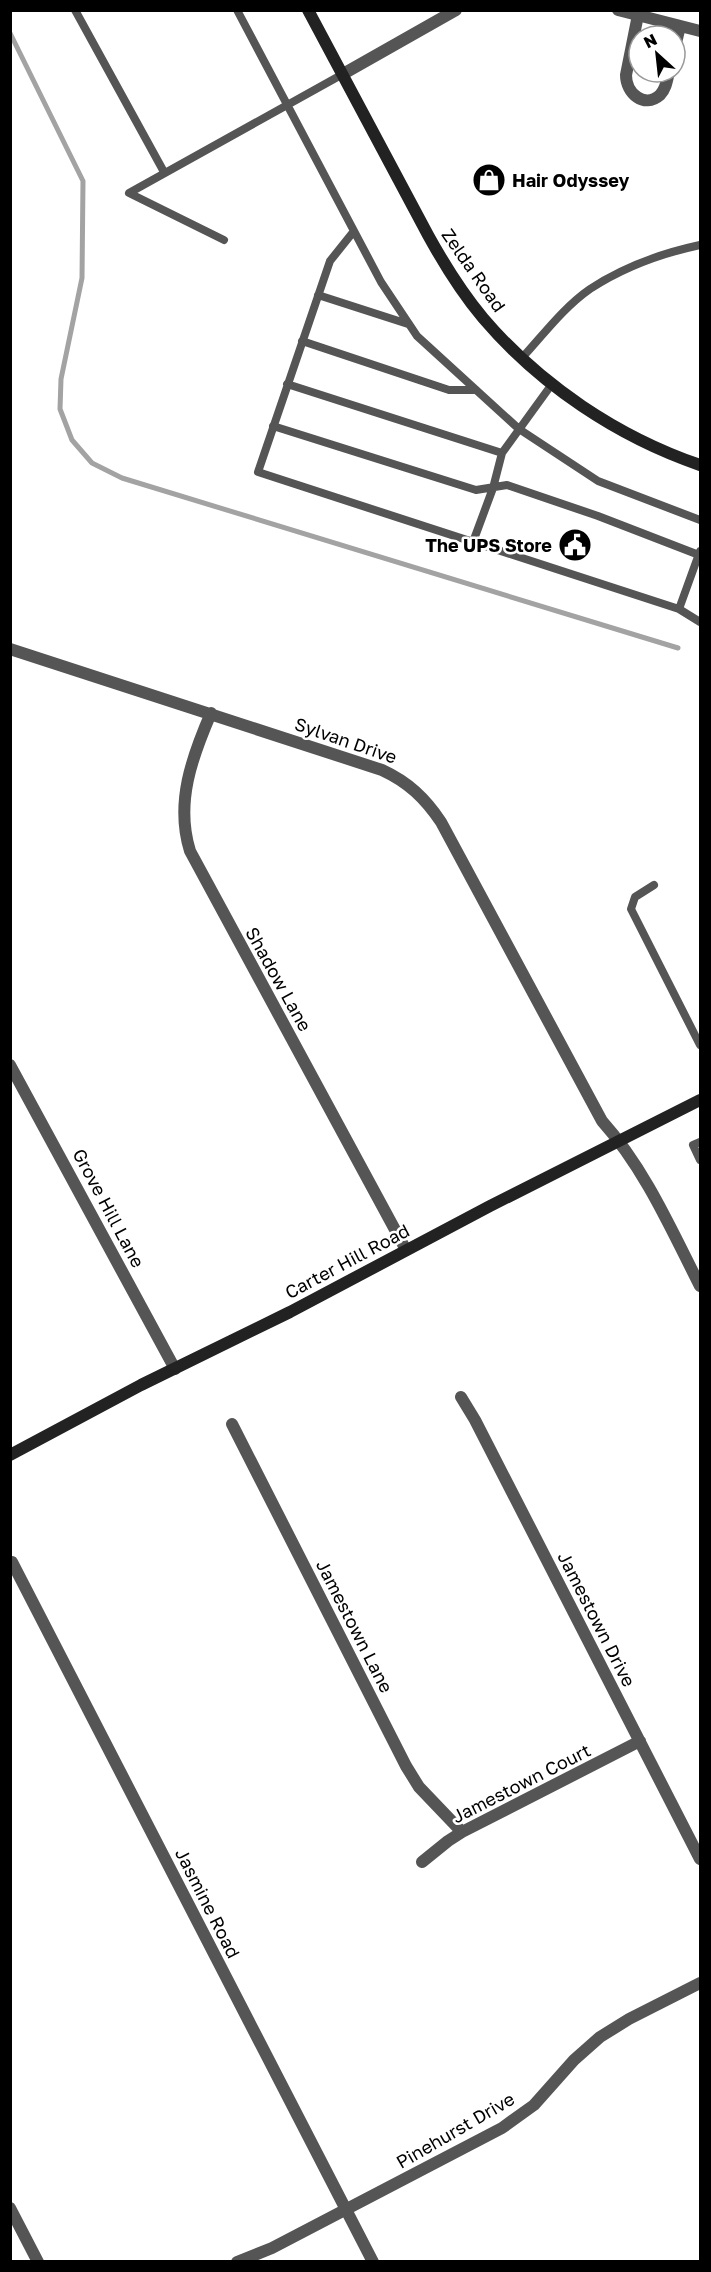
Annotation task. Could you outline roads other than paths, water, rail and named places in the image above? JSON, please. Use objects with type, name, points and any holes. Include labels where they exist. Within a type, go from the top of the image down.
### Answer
[{"type":"main road","name":"Zelda Road","points":[[308,10],[447,268],[482,317],[522,358],[552,384],[601,417],[641,440],[700,465]]},
{"type":"main road","name":"Carter Hill Road","points":[[10,1455],[290,1312],[490,1206],[700,1100]]},
{"type":"street","points":[[618,10],[672,24]]},
{"type":"street","points":[[343,74],[452,12]]},
{"type":"street","points":[[636,24],[638,15]]},
{"type":"street","points":[[627,70],[626,85],[637,98],[649,100],[659,96],[667,84]]},
{"type":"street","name":"Sylvan Drive","points":[[10,648],[382,770],[405,781],[420,795],[441,822],[602,1121],[620,1142],[646,1180],[700,1286]]},
{"type":"street","name":"Shadow Lane","points":[[211,713],[188,780],[184,799],[184,827],[190,851],[406,1250]]},
{"type":"street","name":"Grove Hill Lane","points":[[10,1065],[175,1369]]},
{"type":"street","name":"Jamestown Drive","points":[[461,1397],[700,1859]]},
{"type":"street","name":"Jamestown Lane","points":[[232,1424],[406,1766],[419,1787],[462,1832]]},
{"type":"street","name":"Jasmine Road","points":[[12,1562],[373,2262]]},
{"type":"street","name":"Jamestown Court","points":[[422,1862],[462,1832],[640,1741]]},
{"type":"street","name":"Pinehurst Drive","points":[[237,2262],[272,2248],[502,2128],[534,2105],[574,2060],[600,2037],[629,2019],[700,1983]]},
{"type":"street","points":[[10,2208],[38,2262]]},
{"type":"lane","points":[[75,10],[164,172]]},
{"type":"lane","points":[[237,10],[381,282],[417,336],[519,429],[598,481],[700,520]]},
{"type":"lane","points":[[224,240],[129,193],[343,74]]},
{"type":"lane","points":[[354,231],[330,261],[258,472],[679,609],[700,622]]},
{"type":"lane","points":[[522,358],[563,313],[590,290],[636,265],[700,244]]},
{"type":"lane","points":[[318,295],[408,325]]},
{"type":"lane","points":[[302,341],[449,390],[476,390]]},
{"type":"lane","points":[[287,384],[502,453]]},
{"type":"lane","points":[[473,542],[493,488],[502,453],[552,384]]},
{"type":"lane","points":[[273,426],[476,490],[507,485],[700,553],[679,609]]},
{"type":"lane","points":[[654,885],[635,897],[631,909],[699,1038]]},
{"type":"lane","points":[[700,1142],[693,1145],[700,1160]]},
{"type":"waterway","points":[[10,33],[83,181],[82,278],[61,379],[60,409],[72,440],[92,463],[122,478],[678,648]]},
{"type":"place","name":"Hair Odyssey","points":[[489,180]]},
{"type":"place","name":"The UPS Store","points":[[575,545]]}]
